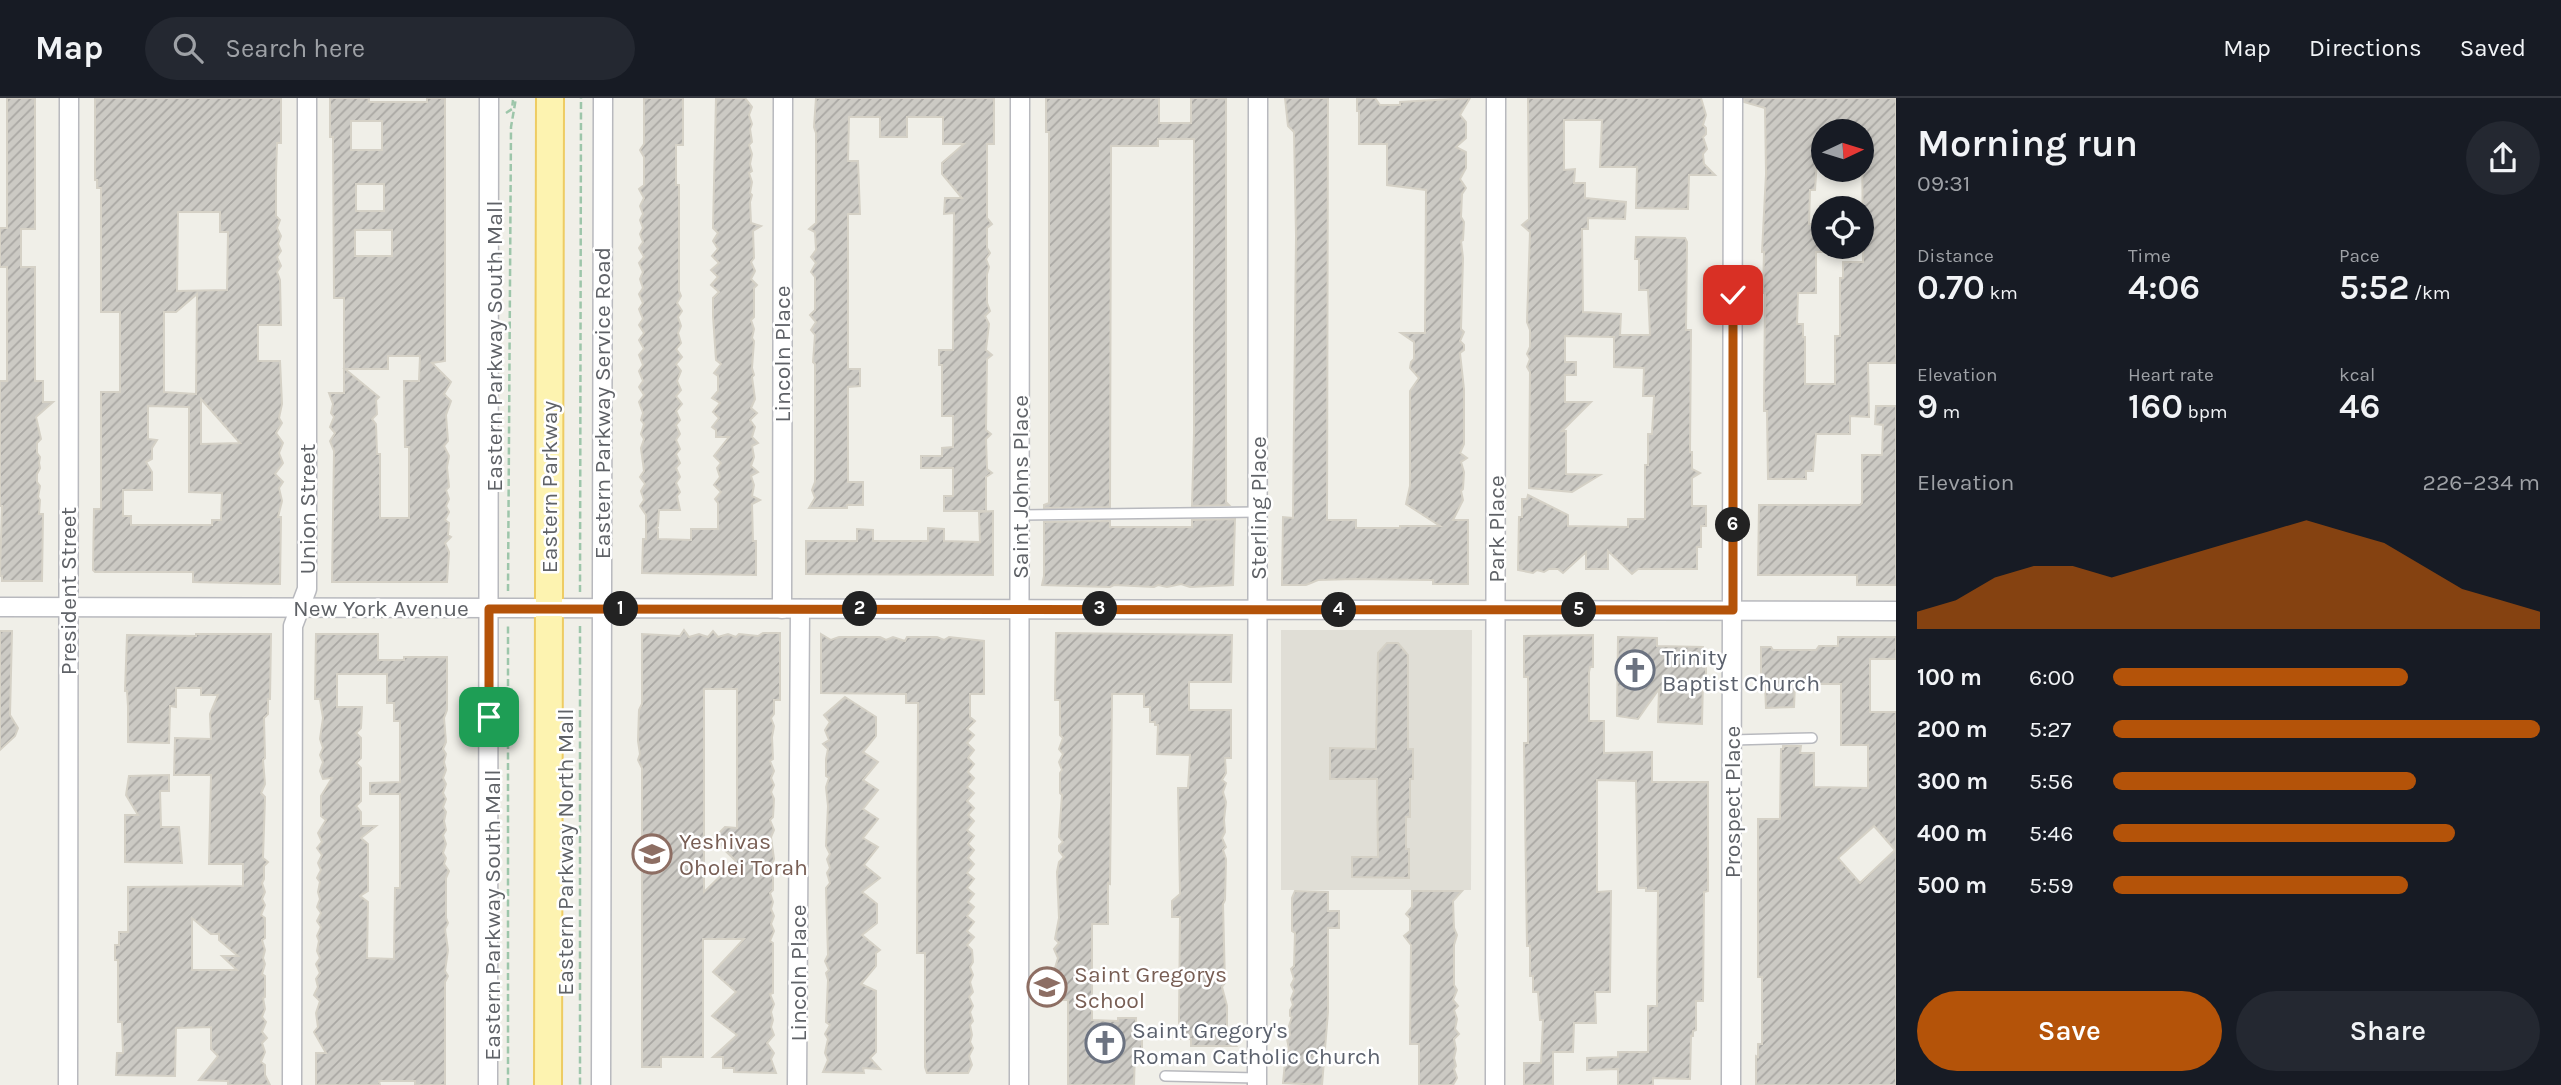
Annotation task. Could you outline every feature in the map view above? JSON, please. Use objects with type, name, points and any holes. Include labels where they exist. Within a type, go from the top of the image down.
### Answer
[{"type":"main road","name":"Eastern Parkway","points":[[548,1085],[550,98]]},
{"type":"street","name":"President Street","points":[[68,1085],[69,98]]},
{"type":"street","name":"Union Street","points":[[292,1085],[293,626],[307,589],[307,98]]},
{"type":"street","points":[[488,1085],[489,98]]},
{"type":"street","name":"Eastern Parkway Service Road","points":[[601,1085],[603,98]]},
{"type":"street","name":"Lincoln Place","points":[[783,98],[797,1085]]},
{"type":"street","name":"Saint Johns Place","points":[[1019,1085],[1020,98]]},
{"type":"street","name":"Sterling Place","points":[[1257,1082],[1258,98]]},
{"type":"street","name":"Park Place","points":[[1494,1085],[1496,98]]},
{"type":"street","name":"Prospect Place","points":[[1731,1085],[1734,98]]},
{"type":"street","name":"New York Avenue","points":[[0,607],[1896,611]]},
{"type":"lane","points":[[1021,515],[1258,512]]},
{"type":"lane","points":[[1732,740],[1812,738]]},
{"type":"lane","points":[[1165,1076],[1257,1082]]},
{"type":"path","points":[[580,594],[581,98]]},
{"type":"path","points":[[506,113],[512,109],[514,99]]},
{"type":"path","name":"Eastern Parkway South Mall","points":[[508,595],[511,127],[514,99]]},
{"type":"path","name":"Eastern Parkway South Mall","points":[[508,619],[508,1085]]},
{"type":"path","name":"Eastern Parkway North Mall","points":[[580,619],[580,1085]]},
{"type":"shaded area","points":[[1281,630],[1472,630],[1471,890],[1281,890]]},
{"type":"building","points":[[7,98],[35,98],[35,229],[21,229],[21,267],[35,267],[35,381],[43,381],[43,402],[53,402],[36,417],[41,439],[37,443],[40,468],[37,482],[40,486],[39,514],[43,514],[42,581],[2,581],[0,576],[0,381],[7,381],[7,267],[0,267],[0,228],[7,228]]},
{"type":"building","points":[[95,98],[281,98],[276,216],[280,220],[277,228],[281,236],[278,244],[281,251],[277,257],[281,266],[277,272],[280,280],[281,325],[258,325],[258,361],[280,361],[282,404],[279,418],[282,423],[276,433],[283,443],[279,453],[283,463],[275,474],[283,482],[279,488],[282,501],[278,517],[281,517],[280,584],[193,582],[193,572],[93,570],[94,509],[101,509],[101,392],[120,392],[120,312],[101,312],[101,188],[97,188]],"holes":[[[178,212],[220,212],[220,232],[228,232],[227,290],[177,291]],[[197,294],[196,394],[164,392],[164,312],[176,312]],[[201,399],[240,443],[201,444]],[[148,406],[189,407],[189,492],[222,493],[221,520],[212,520],[212,525],[131,525],[131,516],[123,516],[123,490],[152,490],[152,472],[146,462],[152,459],[152,448],[157,440],[148,439]]]},
{"type":"building","points":[[330,98],[369,98],[369,102],[427,102],[427,98],[445,98],[445,361],[432,363],[451,382],[444,394],[451,401],[446,415],[448,441],[444,446],[449,456],[449,487],[446,490],[449,499],[446,506],[449,512],[445,520],[449,523],[448,535],[451,537],[445,543],[449,552],[447,582],[332,582],[334,451],[330,441],[335,433],[330,427],[334,417],[331,413],[333,404],[329,393],[344,393],[344,298],[334,298],[333,137],[330,137]],"holes":[[[351,121],[382,121],[382,150],[351,150]],[[356,184],[384,184],[384,211],[356,211]],[[355,230],[392,230],[392,256],[355,256]],[[388,356],[420,356],[419,381],[404,381],[405,447],[409,447],[409,518],[380,518],[380,454],[377,454],[376,424],[372,419],[377,414],[376,400],[379,397],[345,369],[388,369]]]},
{"type":"building","points":[[644,98],[683,98],[683,145],[676,145],[681,296],[677,303],[682,311],[678,317],[681,343],[676,349],[682,357],[676,364],[681,371],[677,381],[681,390],[676,396],[682,404],[676,411],[680,420],[676,425],[680,434],[676,440],[680,449],[676,454],[680,463],[676,468],[680,477],[676,483],[680,492],[677,496],[680,510],[659,510],[656,528],[658,539],[691,540],[691,529],[718,529],[718,503],[715,499],[721,492],[714,485],[720,477],[717,468],[721,463],[714,456],[729,437],[716,437],[716,430],[712,427],[719,418],[713,412],[720,403],[712,398],[718,391],[718,376],[714,373],[721,364],[716,360],[713,316],[713,298],[719,292],[711,285],[718,277],[711,270],[719,263],[712,256],[718,249],[713,241],[718,233],[713,228],[716,98],[745,98],[752,107],[749,115],[752,124],[752,142],[749,145],[752,154],[752,171],[749,173],[752,182],[751,223],[761,226],[753,231],[754,258],[751,262],[755,271],[751,279],[757,285],[754,288],[754,317],[751,320],[754,329],[752,377],[755,399],[751,408],[757,413],[750,420],[755,427],[752,437],[758,443],[752,446],[754,457],[751,466],[758,472],[751,476],[754,485],[752,496],[760,500],[752,504],[756,575],[642,573],[646,515],[640,506],[644,500],[641,491],[645,484],[640,477],[644,471],[641,448],[644,439],[641,434],[644,424],[639,402],[644,395],[639,387],[643,381],[639,371],[643,365],[639,355],[644,349],[639,340],[644,333],[639,325],[643,319],[639,309],[643,303],[639,294],[643,288],[640,279],[643,272],[639,263],[644,257],[639,248],[643,242],[640,220],[643,214],[640,206],[644,198],[639,189],[644,185],[644,157],[640,150],[644,144]]},
{"type":"building","points":[[816,98],[994,98],[994,144],[987,144],[987,218],[992,224],[987,228],[987,248],[990,253],[986,259],[989,267],[987,303],[990,311],[985,316],[989,324],[986,350],[992,355],[987,359],[986,430],[991,434],[986,439],[987,469],[992,473],[986,477],[986,511],[944,511],[944,496],[953,496],[953,468],[921,468],[921,456],[942,456],[942,448],[953,447],[953,416],[942,416],[942,365],[939,365],[939,350],[953,350],[954,213],[944,214],[945,198],[962,198],[942,174],[942,163],[964,144],[943,144],[943,117],[907,117],[907,137],[880,137],[880,117],[849,117],[848,161],[858,161],[860,214],[848,214],[848,369],[860,369],[860,386],[848,387],[848,482],[863,482],[863,505],[847,505],[847,508],[809,508],[815,498],[812,490],[815,482],[815,335],[811,330],[816,322],[810,315],[815,310],[815,277],[811,272],[816,263],[811,257],[816,250],[815,232],[809,229],[816,223]]},
{"type":"building","points":[[1046,98],[1159,98],[1159,123],[1191,123],[1191,98],[1226,98],[1226,502],[1229,505],[1192,506],[1194,139],[1158,139],[1158,146],[1111,146],[1110,507],[1044,508],[1044,505],[1049,503],[1049,132],[1046,132]]},
{"type":"building","points":[[1285,98],[1328,98],[1327,520],[1356,520],[1356,528],[1400,528],[1440,526],[1406,504],[1410,486],[1410,391],[1419,378],[1410,368],[1414,359],[1414,342],[1401,333],[1425,333],[1426,190],[1387,185],[1387,144],[1359,144],[1357,98],[1375,98],[1380,105],[1400,105],[1400,102],[1470,98],[1460,115],[1466,122],[1466,138],[1456,147],[1466,152],[1466,168],[1460,179],[1466,188],[1462,194],[1461,217],[1464,222],[1461,241],[1461,329],[1464,332],[1460,341],[1464,350],[1460,353],[1464,389],[1464,444],[1460,453],[1467,458],[1461,462],[1464,472],[1461,491],[1463,500],[1453,520],[1468,520],[1468,584],[1433,584],[1433,580],[1354,579],[1282,585],[1283,517],[1293,518],[1296,236],[1294,132],[1288,126]]},
{"type":"building","points":[[1528,98],[1701,98],[1706,115],[1703,125],[1706,128],[1703,137],[1707,149],[1703,154],[1704,164],[1715,175],[1689,175],[1688,209],[1636,208],[1637,167],[1600,167],[1602,120],[1564,120],[1564,170],[1575,169],[1574,183],[1585,183],[1585,198],[1626,202],[1625,219],[1588,218],[1588,229],[1582,229],[1583,312],[1621,314],[1620,335],[1650,335],[1648,290],[1639,290],[1639,259],[1635,259],[1636,237],[1685,238],[1687,242],[1686,330],[1691,330],[1690,452],[1692,469],[1700,473],[1692,478],[1692,506],[1706,506],[1706,526],[1701,526],[1701,547],[1697,547],[1697,569],[1638,569],[1632,574],[1608,551],[1608,569],[1586,569],[1586,552],[1563,573],[1558,569],[1544,572],[1537,570],[1533,573],[1518,570],[1519,517],[1522,517],[1522,499],[1527,499],[1528,495],[1568,515],[1568,526],[1628,527],[1628,519],[1645,519],[1645,465],[1648,465],[1648,434],[1652,434],[1654,396],[1643,396],[1644,368],[1614,367],[1614,337],[1565,336],[1565,362],[1576,362],[1576,375],[1565,375],[1565,402],[1591,402],[1562,431],[1566,431],[1566,474],[1600,475],[1572,492],[1529,488],[1530,372],[1527,367],[1530,359],[1527,354],[1530,347],[1530,330],[1527,322],[1530,232],[1522,225],[1529,219]]},
{"type":"building","points":[[1744,98],[1896,98],[1896,363],[1868,363],[1869,417],[1850,416],[1850,434],[1816,434],[1813,471],[1806,471],[1806,479],[1768,479],[1767,411],[1764,411],[1765,293],[1762,252],[1766,174],[1765,108],[1744,102]]},
{"type":"building","points":[[1876,406],[1896,406],[1896,585],[1857,585],[1857,575],[1758,575],[1759,505],[1862,503],[1862,455],[1882,455],[1883,425],[1875,424]]},
{"type":"building","points":[[993,511],[993,575],[806,574],[806,541],[857,541],[857,529],[873,530],[873,541],[928,541],[928,528],[944,529],[944,541],[980,542],[979,512]]},
{"type":"building","points":[[1235,519],[1233,585],[1042,585],[1044,522],[1110,521],[1110,527],[1192,527],[1192,520]]},
{"type":"building","points":[[684,630],[689,637],[699,634],[708,637],[713,631],[718,637],[728,634],[736,637],[739,634],[758,636],[763,633],[780,633],[780,700],[774,700],[774,714],[771,718],[774,726],[773,759],[770,761],[774,771],[771,778],[774,785],[771,792],[774,799],[773,817],[770,820],[774,830],[771,837],[774,859],[771,868],[773,890],[770,893],[774,916],[771,924],[774,931],[770,941],[773,943],[773,993],[770,994],[774,1004],[771,1027],[774,1035],[767,1043],[774,1053],[771,1059],[776,1073],[734,1072],[734,1068],[723,1068],[723,1057],[713,1057],[737,1035],[712,1016],[736,992],[713,972],[744,939],[703,939],[703,1057],[661,1057],[661,1067],[642,1067],[642,768],[638,760],[638,741],[639,710],[642,704],[642,634],[680,636]],"holes":[[[704,689],[737,689],[737,828],[725,827],[713,839],[736,861],[704,892]]]},
{"type":"building","points":[[0,631],[12,631],[10,715],[18,728],[15,736],[0,750]]},
{"type":"building","points":[[1056,633],[1232,635],[1231,682],[1189,682],[1189,710],[1231,710],[1231,758],[1225,758],[1226,773],[1222,780],[1226,783],[1223,792],[1226,802],[1225,832],[1222,838],[1226,847],[1223,850],[1226,859],[1223,904],[1225,983],[1222,987],[1227,1006],[1227,1037],[1236,1046],[1191,1046],[1191,1039],[1181,1039],[1180,917],[1172,917],[1172,901],[1180,894],[1178,788],[1188,788],[1190,755],[1157,754],[1158,725],[1150,722],[1150,707],[1144,707],[1144,694],[1112,694],[1108,924],[1092,924],[1092,1020],[1118,1021],[1118,1018],[1136,1018],[1135,1035],[1142,1035],[1142,1050],[1135,1050],[1134,1085],[1068,1085],[1068,1000],[1056,1000],[1059,988],[1053,981],[1059,974],[1055,968],[1058,958],[1054,949],[1059,943],[1055,939],[1059,918],[1057,872],[1059,862],[1064,857],[1059,851],[1063,842],[1059,837],[1062,770],[1059,762],[1063,754],[1059,749],[1063,738],[1060,735],[1060,700],[1055,700]]},
{"type":"building","points":[[271,634],[270,699],[268,714],[264,718],[265,784],[261,793],[265,797],[263,858],[268,862],[264,866],[262,883],[265,892],[262,899],[265,905],[261,915],[265,918],[265,938],[262,940],[265,964],[262,974],[265,976],[265,1009],[262,1017],[266,1022],[262,1032],[267,1038],[262,1043],[265,1052],[261,1062],[265,1065],[265,1075],[270,1085],[228,1085],[228,1081],[199,1080],[218,1056],[211,1049],[211,1027],[176,1028],[175,1076],[116,1075],[117,1053],[123,1053],[122,1022],[118,1022],[118,960],[115,960],[115,945],[119,945],[119,932],[128,932],[128,887],[243,886],[243,864],[209,864],[211,775],[174,775],[175,738],[211,739],[210,714],[218,695],[201,695],[201,688],[176,688],[176,707],[170,706],[169,743],[128,742],[128,706],[125,691],[127,635]],"holes":[[[192,918],[211,934],[219,934],[219,940],[238,956],[222,956],[237,970],[192,970]]]},
{"type":"building","points":[[316,634],[378,634],[378,660],[447,657],[447,710],[444,718],[446,742],[443,749],[446,754],[443,778],[446,784],[443,793],[446,799],[443,807],[446,812],[446,830],[443,835],[446,844],[443,853],[446,858],[444,864],[449,871],[446,878],[448,923],[445,929],[448,950],[445,971],[448,976],[445,982],[445,1085],[415,1085],[415,1081],[379,1081],[380,1085],[316,1085],[316,1053],[326,1053],[314,1032],[318,1027],[316,1013],[320,1001],[314,995],[318,987],[316,979],[320,973],[316,964],[320,958],[317,936],[321,927],[317,921],[321,913],[317,907],[320,882],[317,878],[321,870],[318,863],[322,855],[317,848],[322,842],[318,833],[326,820],[321,816],[321,796],[332,778],[323,779],[320,771],[323,762],[320,739],[323,718],[320,699],[315,699]],"holes":[[[337,674],[387,674],[387,703],[394,703],[394,721],[400,721],[400,782],[370,783],[370,794],[400,794],[400,888],[395,888],[394,959],[367,958],[368,902],[360,896],[368,891],[368,844],[361,838],[376,826],[361,826],[361,812],[356,806],[361,801],[361,768],[356,763],[361,758],[361,738],[356,733],[361,728],[362,707],[337,707]]]},
{"type":"building","points":[[821,634],[831,640],[839,637],[880,637],[886,640],[893,637],[905,641],[907,637],[937,637],[944,640],[949,637],[984,641],[984,694],[970,694],[970,717],[975,721],[967,729],[974,735],[967,743],[974,750],[968,758],[974,764],[968,772],[974,778],[967,787],[974,793],[967,801],[974,808],[968,815],[974,821],[967,830],[974,836],[968,844],[974,850],[968,858],[974,864],[967,873],[974,879],[967,888],[974,894],[968,902],[974,907],[967,916],[974,922],[967,931],[974,937],[967,945],[972,950],[973,962],[970,967],[973,975],[970,982],[973,992],[969,997],[973,1006],[970,1012],[973,1021],[970,1025],[970,1042],[973,1048],[969,1056],[972,1065],[968,1073],[927,1073],[925,1067],[925,953],[917,953],[918,703],[906,703],[906,694],[821,693]]},
{"type":"building","points":[[1593,635],[1593,667],[1590,667],[1589,672],[1589,721],[1604,721],[1604,753],[1652,752],[1652,782],[1708,782],[1708,891],[1704,892],[1703,1001],[1696,1001],[1696,1030],[1691,1036],[1690,1079],[1653,1078],[1653,1085],[1618,1085],[1618,1069],[1587,1070],[1587,1058],[1618,1057],[1618,1052],[1648,1052],[1648,1006],[1657,1006],[1658,891],[1638,888],[1636,781],[1597,780],[1597,892],[1611,891],[1610,992],[1595,992],[1596,1023],[1574,1023],[1573,1052],[1553,1052],[1553,1085],[1524,1085],[1524,1063],[1541,1063],[1543,1020],[1540,1020],[1538,992],[1533,992],[1530,946],[1527,946],[1524,743],[1528,743],[1528,677],[1524,677],[1524,636]]},
{"type":"building","points":[[1618,637],[1657,638],[1657,646],[1703,647],[1706,679],[1703,679],[1702,724],[1658,722],[1659,689],[1638,719],[1617,716]]},
{"type":"building","points":[[1838,637],[1896,637],[1896,659],[1870,659],[1870,712],[1896,712],[1896,1085],[1756,1085],[1756,1056],[1758,1057],[1758,1044],[1762,1044],[1762,977],[1758,977],[1758,819],[1780,819],[1781,749],[1783,746],[1801,746],[1800,753],[1814,753],[1814,787],[1868,788],[1868,745],[1841,745],[1841,684],[1795,684],[1794,707],[1766,708],[1765,684],[1761,684],[1761,647],[1771,647],[1773,650],[1816,650],[1819,646],[1838,646]],"holes":[[[1874,826],[1895,850],[1860,883],[1838,858]]]},
{"type":"building","points":[[1387,643],[1398,643],[1408,655],[1408,749],[1413,749],[1410,817],[1406,817],[1409,878],[1352,877],[1352,857],[1378,857],[1377,779],[1330,779],[1330,748],[1376,749],[1378,653]]},
{"type":"building","points":[[845,697],[876,717],[876,736],[863,752],[878,762],[863,780],[878,790],[863,809],[878,819],[863,838],[878,847],[864,865],[880,878],[862,892],[877,904],[877,923],[862,935],[880,950],[876,953],[876,966],[861,984],[876,991],[876,1052],[870,1058],[880,1069],[863,1068],[864,1073],[823,1072],[828,1060],[825,1053],[828,1039],[825,1034],[830,1025],[826,1022],[826,973],[829,970],[825,961],[828,955],[826,888],[830,883],[827,859],[830,854],[826,846],[826,787],[829,778],[826,776],[828,749],[823,744],[829,740],[825,730],[830,722],[824,715]]},
{"type":"building","points":[[169,775],[169,791],[160,791],[161,827],[179,827],[182,863],[125,862],[125,815],[138,815],[126,795],[129,776]]},
{"type":"building","points":[[1295,891],[1328,892],[1328,911],[1339,911],[1339,928],[1328,928],[1328,1012],[1322,1085],[1283,1083],[1294,991],[1291,985],[1294,979],[1291,969],[1294,966],[1292,898]]},
{"type":"building","points":[[1412,891],[1462,891],[1453,901],[1454,928],[1457,935],[1454,945],[1454,985],[1457,990],[1453,1000],[1458,1006],[1454,1010],[1457,1019],[1455,1029],[1459,1034],[1454,1039],[1454,1069],[1457,1078],[1453,1085],[1419,1085],[1419,1044],[1410,1044],[1411,945],[1404,936],[1410,931],[1410,918],[1406,914],[1412,907]]},
{"type":"place","name":"Trinity Baptist Church","points":[[1635,670]]},
{"type":"place","name":"Yeshivas Oholei Torah","points":[[652,854]]},
{"type":"place","name":"Saint Gregorys School","points":[[1047,987]]},
{"type":"place","name":"Saint Gregory's Roman Catholic Church","points":[[1105,1043]]},
{"type":"route","points":[[489,717],[489,609],[1733,610],[1733,295]]}]
